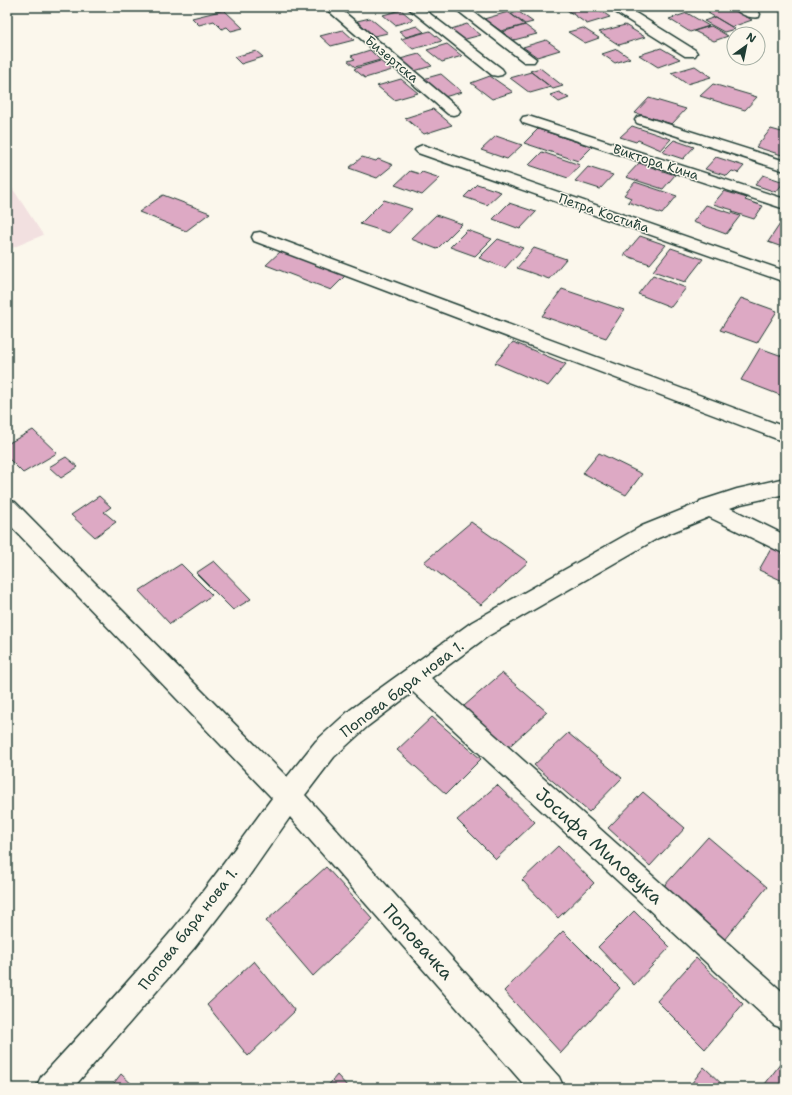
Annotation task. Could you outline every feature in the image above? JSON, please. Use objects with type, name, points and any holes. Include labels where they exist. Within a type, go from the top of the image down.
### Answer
[{"type":"street","name":"Бизертска","points":[[330,7],[453,111]]},
{"type":"street","points":[[414,7],[497,72]]},
{"type":"street","points":[[459,7],[529,59]]},
{"type":"street","points":[[617,7],[690,54]]},
{"type":"street","points":[[740,7],[754,14]]},
{"type":"street","name":"Виктора Кина","points":[[528,120],[785,204]]},
{"type":"street","points":[[642,120],[785,166]]},
{"type":"street","name":"Петра Костића","points":[[423,150],[785,277]]},
{"type":"street","points":[[260,237],[785,435]]},
{"type":"street","name":"Попова бара нова 1.","points":[[52,1088],[110,1024],[185,937],[229,880],[288,796],[325,749],[359,718],[487,626],[650,532],[737,497],[785,486]]},
{"type":"street","name":"Поповачка","points":[[7,508],[288,796],[548,1088]]},
{"type":"street","points":[[708,508],[785,545]]},
{"type":"street","name":"Јосифа Миловука","points":[[414,678],[785,1014]]},
{"type":"shaded area","points":[[7,180],[43,235],[7,250]]},
{"type":"building","points":[[579,7],[595,7],[610,17],[587,24],[567,10]]},
{"type":"building","points":[[729,7],[752,20],[735,26],[730,26],[708,13]]},
{"type":"building","points":[[224,10],[243,28],[231,31],[227,27],[222,29],[214,21],[199,25],[192,18]]},
{"type":"building","points":[[401,10],[413,20],[395,25],[383,15]]},
{"type":"building","points":[[508,12],[525,25],[501,31],[484,19]]},
{"type":"building","points":[[519,12],[533,22],[525,24],[511,14]]},
{"type":"building","points":[[687,13],[709,26],[690,32],[669,19]]},
{"type":"building","points":[[715,17],[730,26],[726,26],[726,31],[724,32],[704,21]]},
{"type":"building","points":[[370,18],[388,33],[374,36],[357,21]]},
{"type":"building","points":[[467,24],[481,35],[462,40],[448,30]]},
{"type":"building","points":[[525,25],[537,34],[514,40],[502,32]]},
{"type":"building","points":[[625,25],[645,37],[619,45],[599,32]]},
{"type":"building","points":[[417,26],[424,32],[406,37],[399,31]]},
{"type":"building","points":[[711,26],[726,35],[726,37],[714,41],[694,31]]},
{"type":"building","points":[[583,28],[599,38],[585,43],[568,32]]},
{"type":"building","points":[[343,30],[354,40],[331,46],[320,36]]},
{"type":"building","points":[[430,31],[442,41],[413,49],[401,39]]},
{"type":"building","points":[[546,40],[560,50],[537,57],[523,47]]},
{"type":"building","points":[[447,44],[462,56],[442,62],[427,50]]},
{"type":"building","points":[[661,48],[680,59],[658,67],[639,55]]},
{"type":"building","points":[[617,49],[630,58],[615,63],[602,54]]},
{"type":"building","points":[[370,50],[380,60],[355,67],[348,61],[355,59],[351,56]]},
{"type":"building","points":[[256,51],[263,57],[241,64],[234,57]]},
{"type":"building","points":[[419,54],[432,66],[414,71],[400,59]]},
{"type":"building","points":[[380,61],[392,70],[365,78],[354,69]]},
{"type":"building","points":[[695,66],[711,77],[687,84],[671,73]]},
{"type":"building","points":[[540,68],[563,86],[553,89],[530,71]]},
{"type":"building","points":[[531,72],[551,87],[530,93],[510,78]]},
{"type":"building","points":[[441,74],[462,92],[444,97],[423,79]]},
{"type":"building","points":[[490,76],[513,92],[492,99],[471,83]]},
{"type":"building","points":[[401,79],[418,93],[394,100],[377,86]]},
{"type":"building","points":[[713,84],[757,97],[745,110],[700,96]]},
{"type":"building","points":[[559,92],[569,98],[559,102],[550,95]]},
{"type":"building","points":[[649,98],[686,109],[672,124],[635,113]]},
{"type":"building","points":[[433,109],[452,125],[424,134],[405,118]]},
{"type":"building","points":[[632,126],[671,139],[661,150],[638,140],[636,142],[620,137]]},
{"type":"building","points":[[538,129],[592,147],[578,161],[524,143]]},
{"type":"building","points":[[771,129],[785,133],[785,156],[756,147]]},
{"type":"building","points":[[496,136],[522,145],[507,159],[481,150]]},
{"type":"building","points":[[674,140],[694,147],[683,159],[662,152]]},
{"type":"building","points":[[542,152],[580,165],[568,178],[529,165]]},
{"type":"building","points":[[362,157],[376,161],[378,159],[393,165],[377,178],[349,168]]},
{"type":"building","points":[[716,157],[744,166],[738,173],[732,171],[727,176],[705,169]]},
{"type":"building","points":[[639,163],[675,175],[663,189],[626,177]]},
{"type":"building","points":[[588,167],[613,175],[600,189],[575,181]]},
{"type":"building","points":[[410,171],[420,174],[422,172],[440,178],[422,195],[395,185]]},
{"type":"building","points":[[763,175],[784,182],[776,192],[755,185]]},
{"type":"building","points":[[635,182],[677,196],[662,214],[628,202],[631,198],[624,195]]},
{"type":"building","points":[[477,184],[501,192],[487,205],[464,197]]},
{"type":"building","points":[[724,191],[747,198],[745,200],[763,206],[754,219],[732,212],[733,210],[713,204]]},
{"type":"building","points":[[163,195],[210,213],[186,231],[139,212]]},
{"type":"building","points":[[384,200],[412,209],[389,233],[360,224]]},
{"type":"building","points":[[509,203],[536,212],[520,229],[493,219]]},
{"type":"building","points":[[706,205],[740,216],[726,234],[693,222]]},
{"type":"building","points":[[436,215],[462,224],[437,249],[411,239]]},
{"type":"building","points":[[780,224],[785,226],[785,248],[768,242]]},
{"type":"building","points":[[467,230],[492,239],[475,256],[450,247]]},
{"type":"building","points":[[640,236],[666,245],[650,264],[624,255]]},
{"type":"building","points":[[498,239],[523,248],[505,268],[479,258]]},
{"type":"building","points":[[534,248],[566,259],[549,279],[517,268]]},
{"type":"building","points":[[671,248],[703,259],[685,282],[653,271]]},
{"type":"building","points":[[282,250],[346,275],[331,290],[266,265]]},
{"type":"building","points":[[653,275],[686,288],[671,307],[638,294]]},
{"type":"building","points":[[562,289],[624,310],[606,338],[542,316]]},
{"type":"building","points":[[741,298],[777,311],[757,343],[720,330]]},
{"type":"building","points":[[513,342],[566,364],[548,386],[495,363]]},
{"type":"building","points":[[760,348],[785,357],[785,397],[741,380]]},
{"type":"building","points":[[33,430],[57,453],[23,473],[7,457],[7,444]]},
{"type":"building","points":[[599,453],[642,474],[626,495],[583,473]]},
{"type":"building","points":[[66,457],[78,467],[61,478],[49,467]]},
{"type":"building","points":[[99,496],[111,507],[104,512],[116,522],[95,537],[71,515]]},
{"type":"building","points":[[471,522],[528,562],[481,605],[424,562]]},
{"type":"building","points":[[772,547],[785,553],[785,582],[759,570]]},
{"type":"building","points":[[214,561],[251,599],[233,610],[196,573]]},
{"type":"building","points":[[181,564],[212,595],[170,624],[139,591]]},
{"type":"building","points":[[502,673],[547,712],[502,753],[457,712]]},
{"type":"building","points":[[432,717],[481,759],[446,794],[397,750]]},
{"type":"building","points":[[568,733],[622,778],[589,812],[534,765]]},
{"type":"building","points":[[497,785],[535,822],[496,859],[457,820]]},
{"type":"building","points":[[643,792],[685,828],[650,866],[608,828]]},
{"type":"building","points":[[708,837],[767,887],[724,940],[664,886]]},
{"type":"building","points":[[558,846],[594,883],[558,918],[522,880]]},
{"type":"building","points":[[326,867],[373,919],[313,976],[266,921]]},
{"type":"building","points":[[634,911],[670,947],[634,985],[598,947]]},
{"type":"building","points":[[563,931],[620,988],[561,1053],[504,991]]},
{"type":"building","points":[[696,958],[743,1004],[705,1049],[657,1001]]},
{"type":"building","points":[[254,961],[295,1011],[248,1056],[207,1005]]},
{"type":"building","points":[[784,1059],[785,1088],[762,1088]]},
{"type":"building","points":[[704,1067],[726,1088],[688,1088]]},
{"type":"building","points":[[121,1074],[136,1088],[110,1088]]},
{"type":"building","points":[[337,1075],[349,1088],[326,1088]]}]
